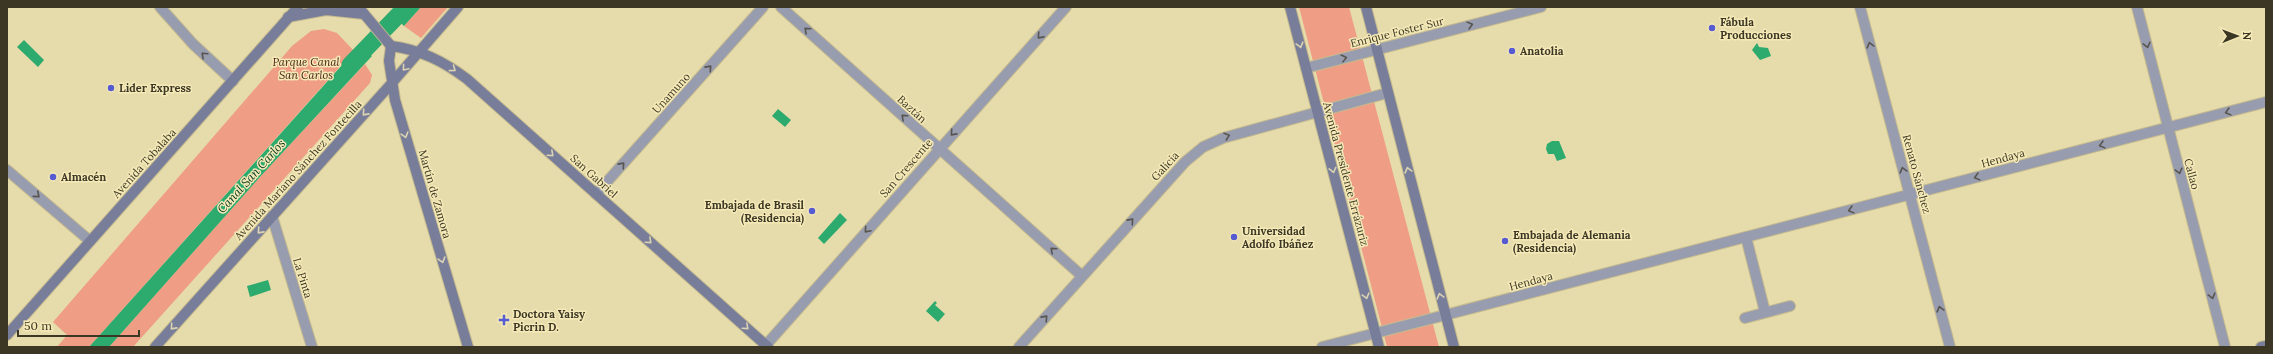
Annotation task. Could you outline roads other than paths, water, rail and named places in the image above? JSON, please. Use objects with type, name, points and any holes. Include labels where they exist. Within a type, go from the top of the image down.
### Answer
[{"type":"street","points":[[160,7],[193,44],[233,81]]},
{"type":"street","name":"Avenida Tobalaba","points":[[7,335],[298,7]]},
{"type":"street","name":"Avenida Mariano Sánchez Fontecilla","points":[[155,347],[391,84],[458,7]]},
{"type":"street","name":"Unamuno","points":[[596,194],[763,7]]},
{"type":"street","name":"Baztán","points":[[780,7],[1082,276]]},
{"type":"street","name":"San Crescente","points":[[767,346],[939,149],[1066,7]]},
{"type":"street","name":"Avenida Presidente Errázuriz","points":[[1290,7],[1379,347]]},
{"type":"street","points":[[1366,7],[1387,93],[1454,347]]},
{"type":"street","name":"Enrique Foster Sur","points":[[1306,68],[1541,7]]},
{"type":"street","name":"Renato Sánchez","points":[[1860,7],[1950,347]]},
{"type":"street","name":"Callao","points":[[2137,7],[2225,347]]},
{"type":"street","points":[[288,17],[326,10],[361,11],[389,44]]},
{"type":"street","name":"San Gabriel","points":[[389,44],[419,51],[449,65],[467,79],[767,346]]},
{"type":"street","name":"Martín de Zamora","points":[[389,44],[391,84],[468,347]]},
{"type":"street","name":"Galicia","points":[[1019,347],[1194,153],[1212,142],[1238,133],[1387,93]]},
{"type":"street","name":"Hendaya","points":[[1322,347],[2266,102]]},
{"type":"street","points":[[7,170],[90,241]]},
{"type":"street","name":"La Pinta","points":[[272,216],[312,347]]},
{"type":"street","points":[[1746,238],[1765,312]]},
{"type":"street","points":[[1745,318],[1790,306]]},
{"type":"street","points":[[2261,347],[2266,346]]},
{"type":"water","points":[[397,7],[421,7],[404,26],[391,14]]},
{"type":"water","points":[[24,40],[44,60],[38,67],[17,47]]},
{"type":"water","points":[[1757,43],[1759,47],[1768,48],[1771,56],[1760,60],[1752,50]]},
{"type":"water","points":[[360,45],[372,56],[259,178],[109,347],[89,347]]},
{"type":"water","points":[[778,109],[791,120],[785,127],[772,116]]},
{"type":"water","points":[[1552,141],[1559,141],[1566,158],[1557,161],[1554,154],[1548,154],[1546,149],[1547,144]]},
{"type":"water","points":[[840,213],[847,220],[824,244],[818,238]]},
{"type":"water","points":[[268,280],[271,290],[250,297],[247,286]]},
{"type":"water","points":[[935,301],[937,303],[935,305],[945,314],[938,322],[926,311]]},
{"type":"waterway","name":"Canal San Carlos","points":[[350,65],[406,7]]},
{"type":"place","name":"Fábula Producciones","points":[[1712,28]]},
{"type":"place","name":"Anatolia","points":[[1512,51]]},
{"type":"place","name":"Lider Express","points":[[111,88]]},
{"type":"place","name":"Almacén","points":[[53,177]]},
{"type":"place","name":"Embajada de Brasil (Residencia)","points":[[812,211]]},
{"type":"place","name":"Universidad Adolfo Ibáñez","points":[[1234,237]]},
{"type":"place","name":"Embajada de Alemania (Residencia)","points":[[1505,241]]},
{"type":"place","name":"Doctora Yaisy Picrin D.","points":[[504,320]]},
{"type":"park label","name":"Parque Canal San Carlos","points":[[306,68]]}]
